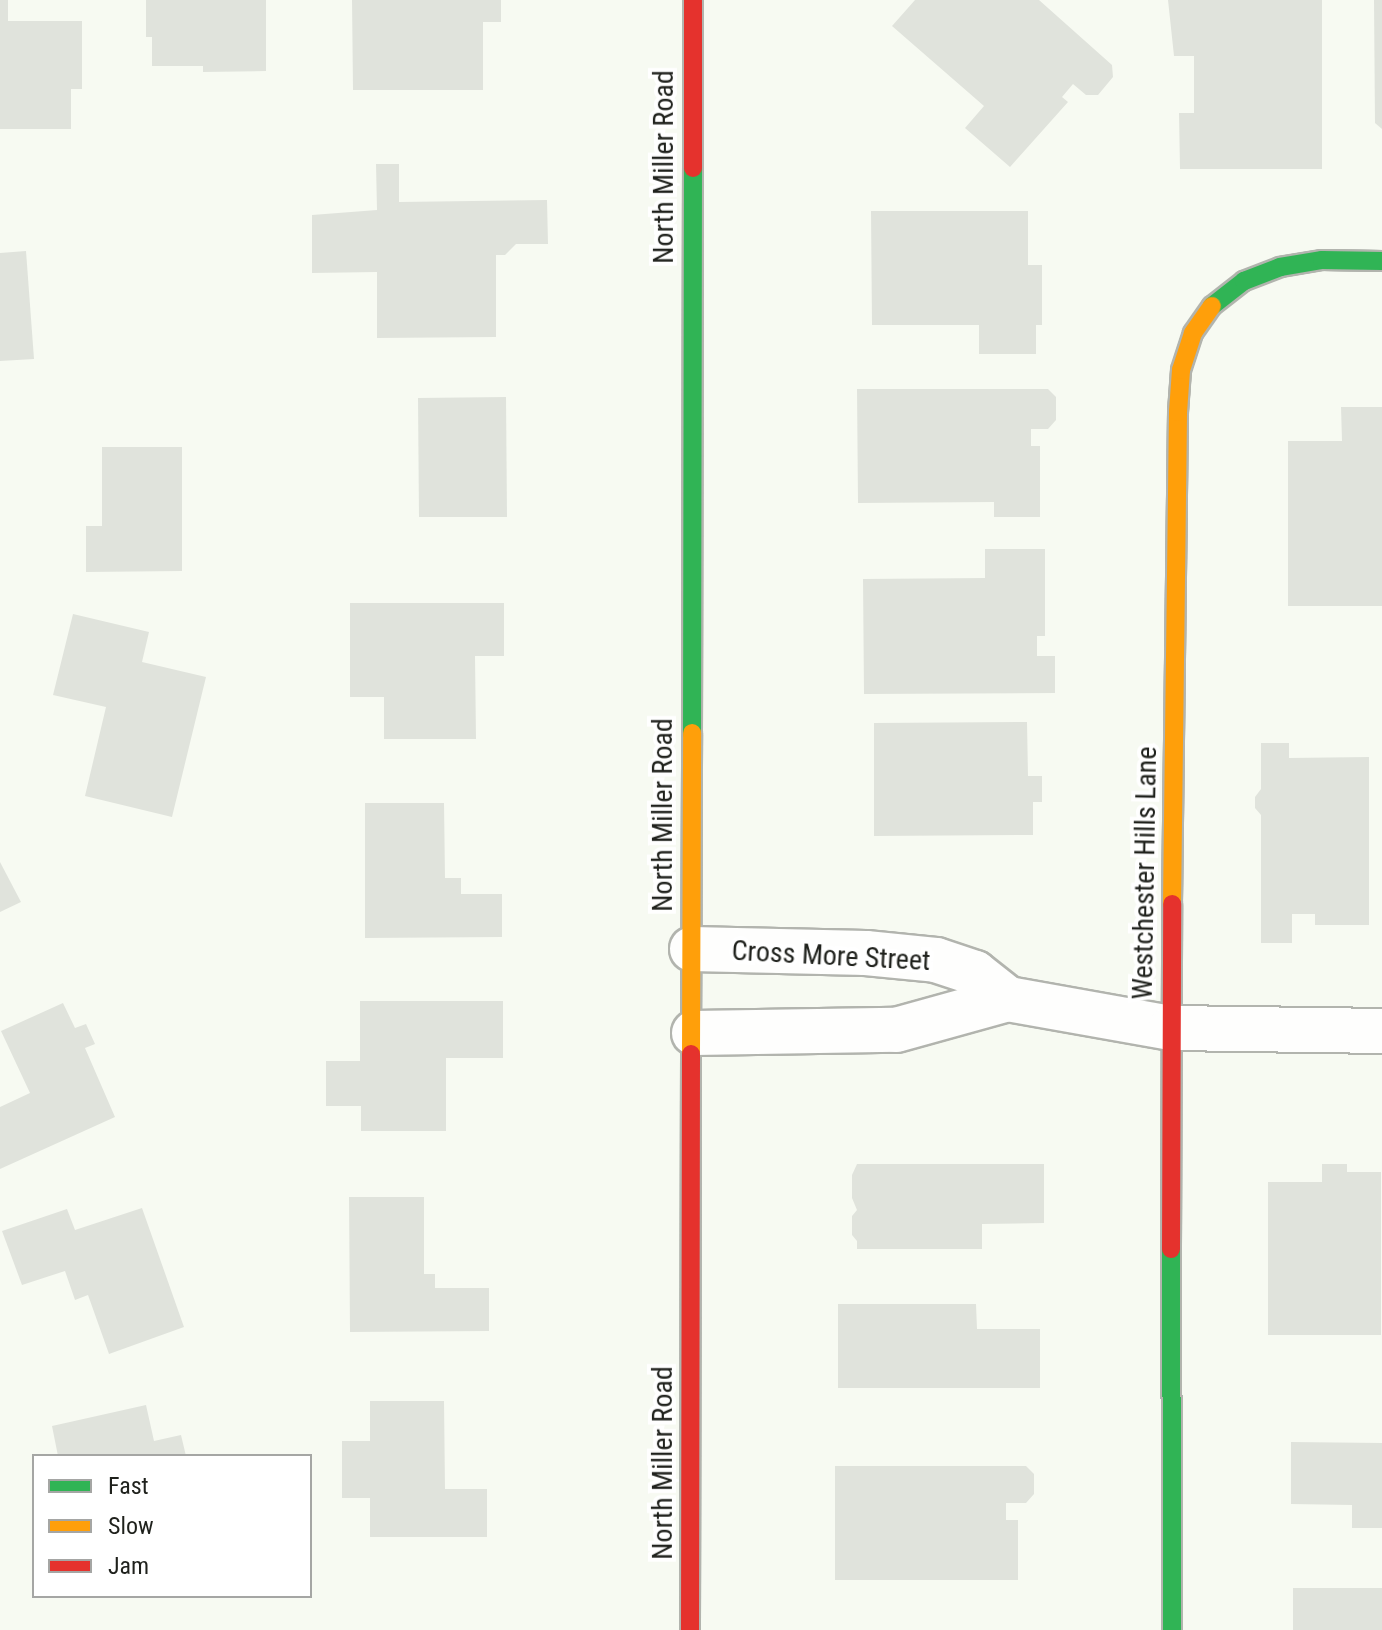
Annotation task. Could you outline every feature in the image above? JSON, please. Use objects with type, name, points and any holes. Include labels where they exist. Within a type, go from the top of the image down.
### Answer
[{"type":"street","name":"North Miller Road","points":[[690,1630],[694,1033],[693,0]]},
{"type":"street","name":"Westchester Hills Lane","points":[[1172,1630],[1171,1028],[1181,370],[1193,333],[1214,303],[1244,281],[1280,267],[1322,260],[1382,261]]},
{"type":"street","name":"Cross More Street","points":[[692,949],[866,953],[936,960],[975,973],[1008,999]]},
{"type":"street","name":"Cross More Street","points":[[694,1033],[896,1030],[1008,999],[1171,1028],[1382,1031]]},
{"type":"building","points":[[0,0],[8,0],[8,21],[82,21],[82,89],[71,89],[71,129],[0,129]]},
{"type":"building","points":[[146,0],[266,0],[266,71],[203,72],[203,66],[152,66],[152,37],[146,37]]},
{"type":"building","points":[[352,0],[501,0],[501,22],[483,22],[483,90],[353,90]]},
{"type":"building","points":[[915,0],[1039,0],[1112,65],[1113,77],[1098,95],[1086,95],[1073,84],[1062,97],[1068,102],[1010,167],[965,128],[984,106],[892,26]]},
{"type":"building","points":[[1168,0],[1322,0],[1322,169],[1180,169],[1179,113],[1194,113],[1194,56],[1174,56]]},
{"type":"building","points":[[1374,0],[1382,0],[1382,129],[1375,123]]},
{"type":"building","points":[[376,164],[399,164],[399,202],[547,200],[548,244],[516,244],[505,255],[496,255],[496,337],[377,338],[377,272],[312,273],[312,215],[377,210]]},
{"type":"building","points":[[871,211],[1028,211],[1028,265],[1042,265],[1042,325],[1036,325],[1036,354],[979,354],[979,325],[872,325]]},
{"type":"building","points":[[26,251],[34,359],[0,361],[0,253]]},
{"type":"building","points":[[857,389],[1048,389],[1056,397],[1056,420],[1048,429],[1031,429],[1031,446],[1040,446],[1040,517],[994,517],[994,502],[858,503]]},
{"type":"building","points":[[506,397],[507,517],[419,517],[418,398]]},
{"type":"building","points":[[1341,407],[1382,407],[1382,606],[1288,606],[1288,441],[1342,441]]},
{"type":"building","points":[[102,447],[182,447],[182,571],[86,572],[86,526],[102,526]]},
{"type":"building","points":[[985,549],[1045,549],[1045,636],[1037,636],[1037,656],[1055,656],[1055,693],[864,694],[863,579],[985,578]]},
{"type":"building","points":[[350,603],[504,603],[504,656],[475,656],[476,739],[384,739],[384,697],[350,697]]},
{"type":"building","points":[[73,614],[149,632],[142,662],[206,677],[172,817],[85,796],[106,707],[53,695]]},
{"type":"building","points":[[1027,722],[1028,776],[1042,776],[1042,802],[1033,802],[1033,835],[874,836],[874,723]]},
{"type":"building","points":[[1261,743],[1289,743],[1289,758],[1369,757],[1369,925],[1315,925],[1315,914],[1292,914],[1292,943],[1261,943],[1261,815],[1255,808],[1255,797],[1261,789]]},
{"type":"building","points":[[365,803],[444,803],[445,878],[461,878],[461,894],[502,894],[502,937],[365,938]]},
{"type":"building","points":[[0,862],[21,902],[0,912]]},
{"type":"building","points":[[360,1001],[503,1001],[503,1058],[446,1058],[446,1131],[361,1131],[361,1106],[326,1106],[326,1061],[360,1061]]},
{"type":"building","points":[[63,1003],[75,1028],[86,1024],[95,1044],[85,1048],[115,1117],[0,1169],[0,1107],[30,1093],[1,1031]]},
{"type":"building","points":[[857,1164],[1044,1164],[1044,1223],[982,1224],[982,1249],[857,1249],[857,1241],[852,1235],[852,1216],[857,1210],[852,1198],[852,1175]]},
{"type":"building","points":[[1322,1164],[1347,1164],[1347,1172],[1381,1172],[1381,1335],[1268,1335],[1268,1182],[1322,1182]]},
{"type":"building","points":[[349,1197],[424,1197],[424,1274],[435,1274],[435,1288],[489,1288],[489,1331],[350,1332]]},
{"type":"building","points":[[142,1208],[184,1327],[109,1354],[88,1295],[75,1300],[65,1271],[22,1285],[2,1231],[67,1209],[75,1230]]},
{"type":"building","points":[[838,1304],[976,1304],[977,1329],[1040,1329],[1040,1388],[838,1388]]},
{"type":"building","points":[[370,1401],[444,1401],[445,1489],[487,1489],[487,1537],[370,1537],[370,1498],[342,1498],[342,1441],[370,1441]]},
{"type":"building","points":[[146,1405],[154,1441],[181,1435],[186,1454],[58,1454],[52,1426]]},
{"type":"building","points":[[1291,1442],[1382,1443],[1382,1528],[1352,1528],[1352,1505],[1291,1504]]},
{"type":"building","points":[[835,1466],[1026,1466],[1034,1474],[1034,1494],[1026,1503],[1006,1503],[1006,1520],[1018,1520],[1018,1580],[835,1580]]},
{"type":"building","points":[[1293,1588],[1382,1588],[1382,1630],[1293,1630]]},
{"type":"traffic: fast","points":[[692,733],[693,168]]},
{"type":"traffic: fast","points":[[1212,306],[1244,281],[1280,267],[1322,260],[1382,261]]},
{"type":"traffic: fast","points":[[1171,1249],[1172,1630]]},
{"type":"traffic: slow","points":[[1172,904],[1178,412],[1181,370],[1193,333],[1212,306]]},
{"type":"traffic: slow","points":[[691,1054],[692,733]]},
{"type":"traffic: jam","points":[[693,0],[693,168]]},
{"type":"traffic: jam","points":[[1171,1249],[1172,904]]},
{"type":"traffic: jam","points":[[690,1630],[691,1054]]}]
